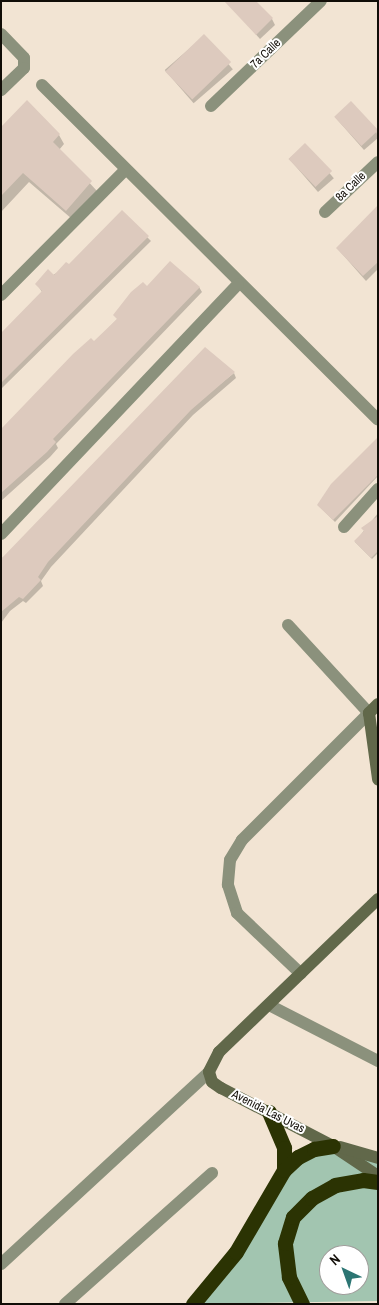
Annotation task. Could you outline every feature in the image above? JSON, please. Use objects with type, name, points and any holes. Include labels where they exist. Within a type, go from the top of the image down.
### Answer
[{"type":"highway","points":[[269,1112],[279,1130],[284,1148],[284,1170]]},
{"type":"highway","points":[[193,1304],[236,1252],[284,1170],[298,1157],[314,1149],[333,1146]]},
{"type":"highway","points":[[302,1304],[289,1277],[285,1243],[292,1216],[312,1198],[335,1185],[363,1180],[378,1182]]},
{"type":"street","name":"7a Calle","points":[[211,106],[321,1]]},
{"type":"street","points":[[1,34],[24,58],[24,68],[1,90]]},
{"type":"street","points":[[42,85],[238,284],[378,420]]},
{"type":"street","name":"8a Calle","points":[[325,212],[378,162]]},
{"type":"street","points":[[1,295],[125,170]]},
{"type":"street","points":[[1,534],[238,284]]},
{"type":"street","points":[[344,527],[378,489]]},
{"type":"street","points":[[288,625],[373,708],[378,779]]},
{"type":"street","points":[[301,974],[237,913],[228,885],[230,860],[242,840],[373,708]]},
{"type":"street","points":[[1,1264],[209,1072],[220,1052],[377,901]]},
{"type":"street","points":[[269,1005],[378,1061]]},
{"type":"street","name":"Avenida Las Uvas","points":[[209,1072],[212,1082],[221,1088],[333,1146],[378,1176]]},
{"type":"street","name":"Avenida Las Uvas","points":[[333,1146],[368,1152],[378,1158]]},
{"type":"street","points":[[65,1304],[212,1174]]},
{"type":"green space","points":[[314,1149],[378,1162],[378,1301],[193,1304],[284,1170]]},
{"type":"building","points":[[224,1],[256,1],[273,18],[256,35]]},
{"type":"building","points":[[204,34],[231,62],[192,100],[165,72]]},
{"type":"building","points":[[27,100],[60,134],[53,142],[92,181],[66,211],[23,173],[1,196],[1,127]]},
{"type":"building","points":[[351,101],[378,130],[361,146],[334,117]]},
{"type":"building","points":[[305,143],[332,171],[316,187],[288,159]]},
{"type":"building","points":[[378,205],[378,262],[363,276],[336,248]]},
{"type":"building","points":[[122,210],[149,236],[1,383],[1,333],[42,291],[35,284],[48,269],[54,275],[66,262],[69,264]]},
{"type":"building","points":[[170,261],[200,287],[53,439],[56,442],[47,452],[1,493],[1,429],[73,354],[91,338],[94,341],[117,319],[113,315],[131,292],[143,282],[147,286]]},
{"type":"building","points":[[205,347],[235,372],[191,410],[48,562],[38,577],[41,580],[23,599],[19,597],[1,612],[1,559]]},
{"type":"building","points":[[378,437],[378,475],[333,520],[317,505],[331,484]]},
{"type":"building","points":[[378,516],[378,551],[371,558],[354,541],[364,531],[361,528]]}]
